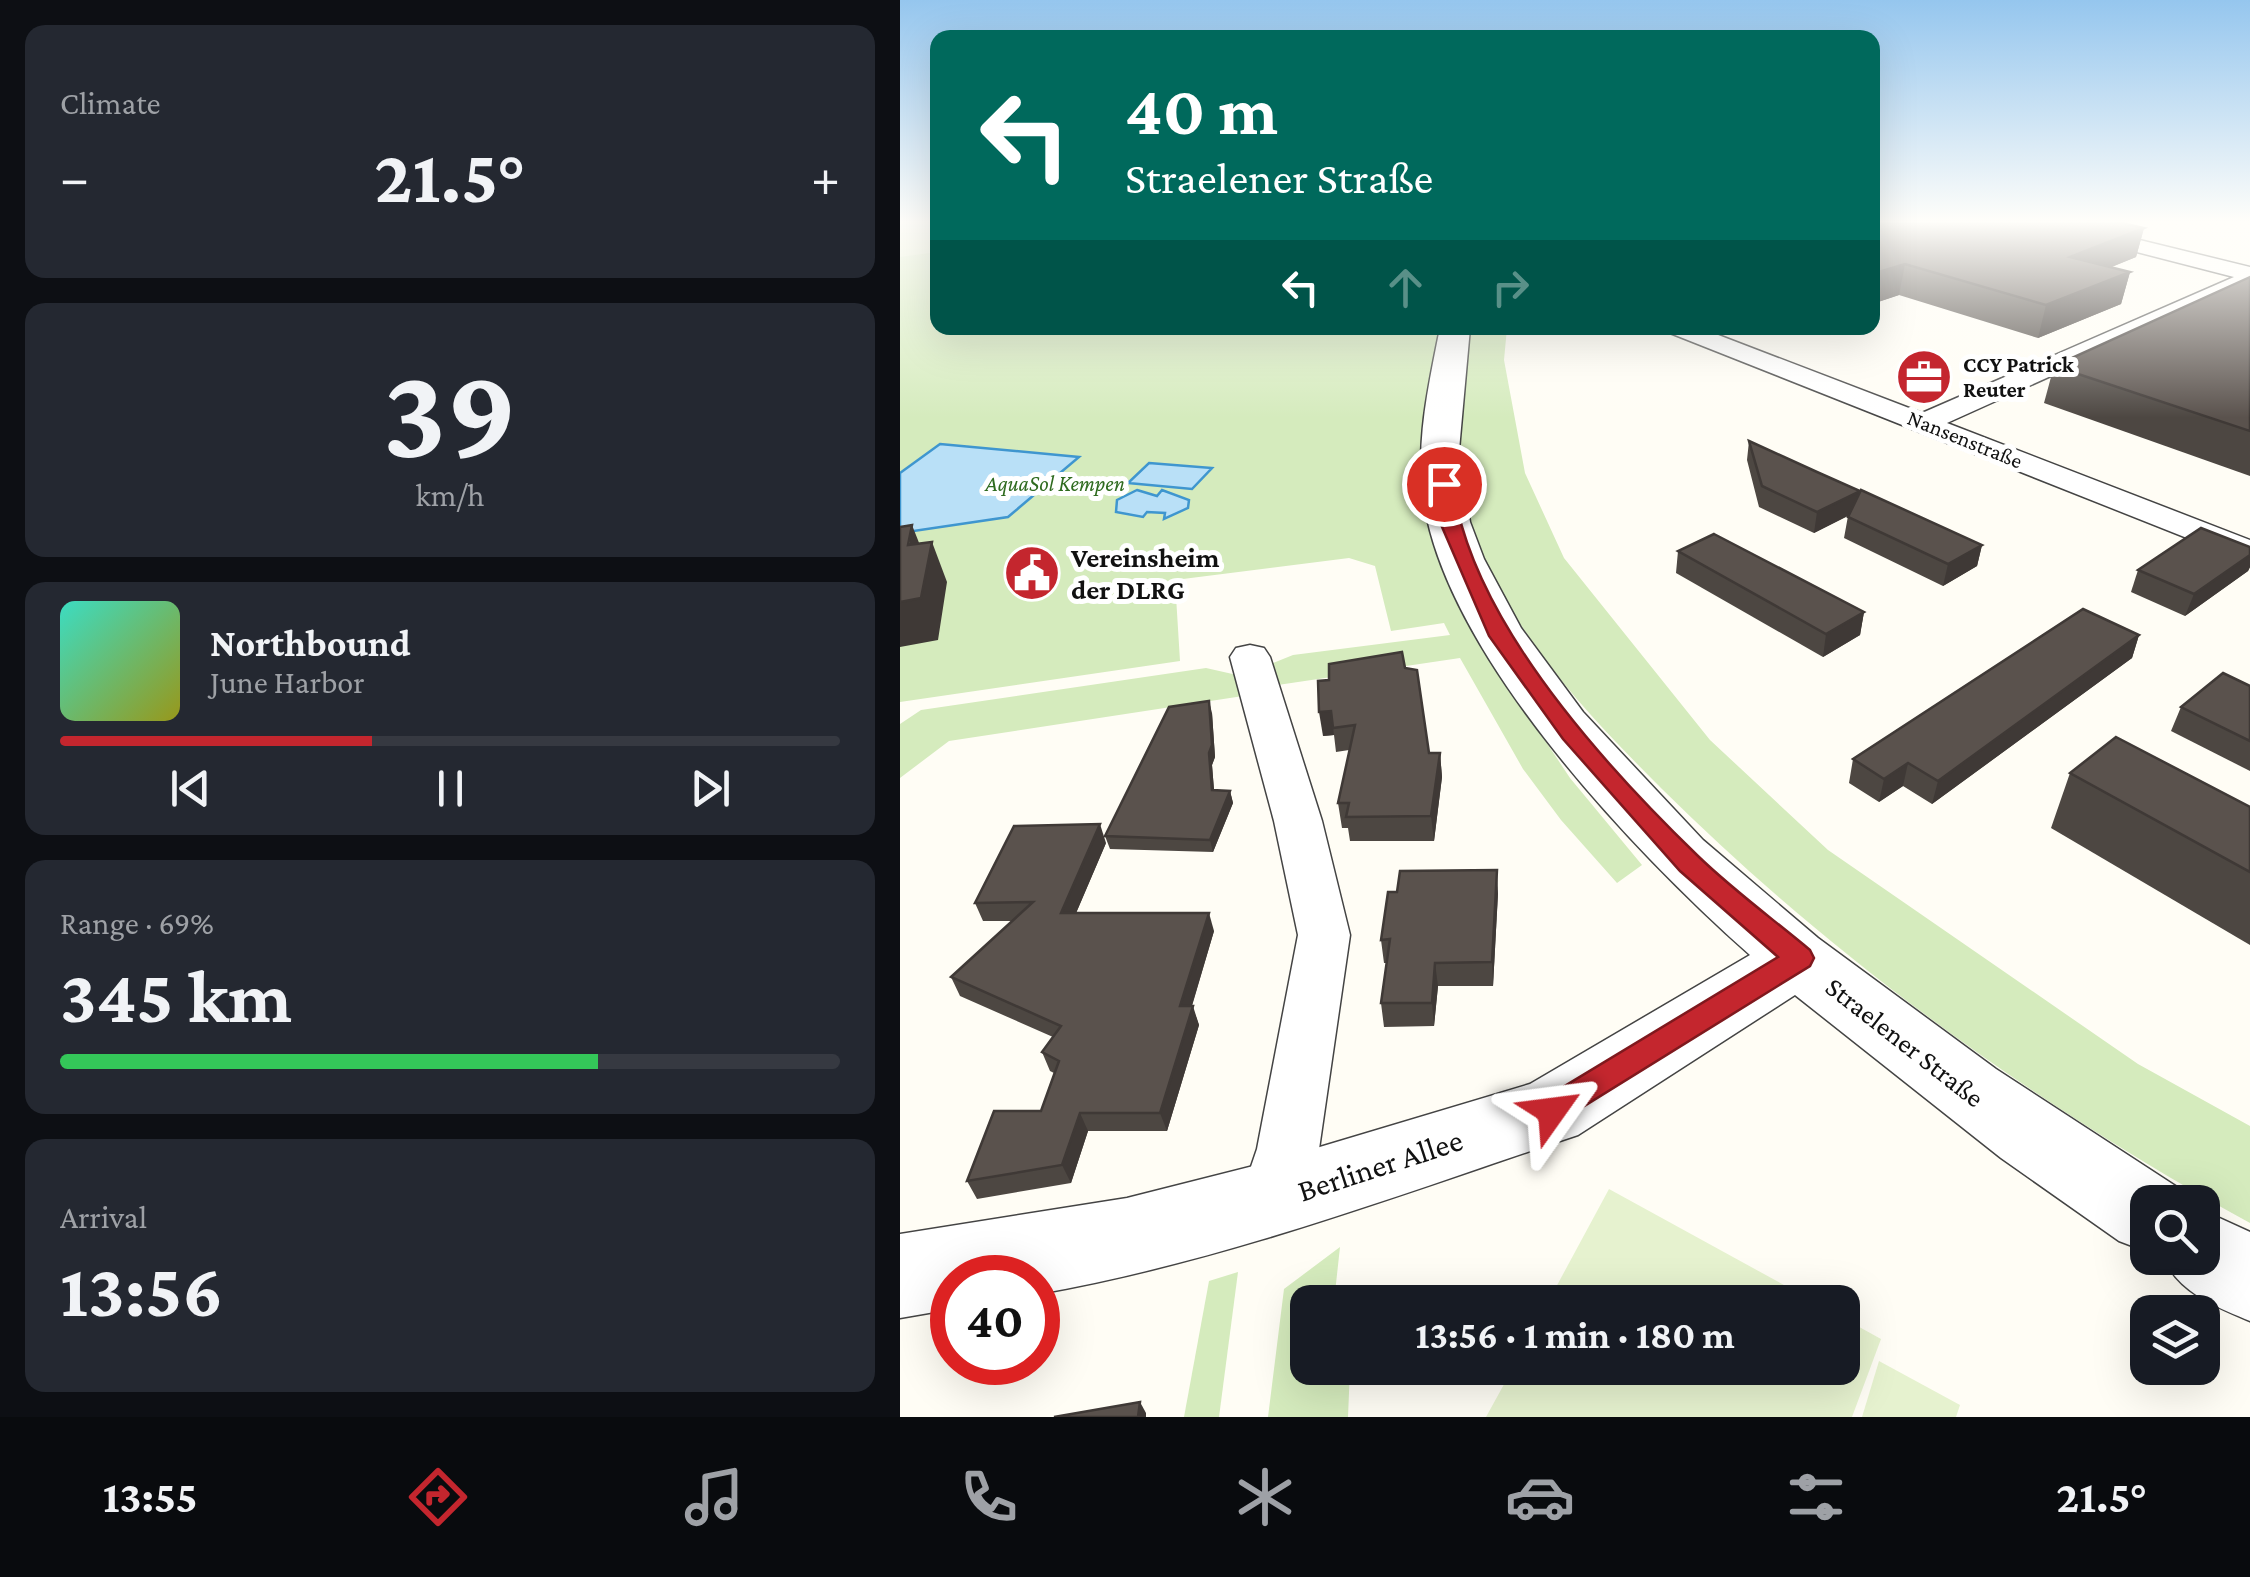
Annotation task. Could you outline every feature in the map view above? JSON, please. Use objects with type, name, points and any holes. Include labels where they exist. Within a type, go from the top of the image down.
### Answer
[{"type":"street","points":[[1923,423],[2227,286]]},
{"type":"street","name":"Straelener Straße","points":[[1453,335],[1440,418],[1448,520],[1500,636],[1571,734],[1689,864],[1902,1045],[2130,1202]]},
{"type":"street","name":"Nansenstraße","points":[[1697,335],[2250,552]]},
{"type":"street","name":"Berliner Allee","points":[[1250,658],[1298,822],[1324,935],[1288,1149],[1273,1199]]},
{"type":"street","name":"Berliner Allee","points":[[900,1276],[1127,1238],[1273,1199],[1552,1111],[1800,958]]},
{"type":"street","points":[[2220,1261],[2250,1280]]},
{"type":"green space","name":"AquaSol Kempen","points":[[900,286],[930,286],[930,335],[1439,335],[1423,415],[1426,454],[1501,674],[1570,778],[1642,865],[1617,883],[1561,820],[1523,769],[1460,658],[1271,686],[1268,665],[1293,655],[1450,635],[1444,623],[1391,631],[1375,566],[1349,558],[1175,580],[1180,661],[900,702]]},
{"type":"green space","points":[[1468,335],[1506,335],[1504,360],[1525,473],[1564,558],[1710,740],[1828,850],[2138,1064],[2250,1126],[2250,1223],[2220,1206],[2220,1185],[2183,1185],[2171,1178],[2016,1080],[1941,1026],[1796,912],[1662,789],[1582,705],[1513,613],[1494,579],[1469,517],[1459,437]]},
{"type":"green space","points":[[1206,668],[1237,675],[1243,696],[949,741],[900,778],[900,724],[921,710]]},
{"type":"green space","points":[[1609,1189],[1784,1285],[1557,1285]]},
{"type":"green space","points":[[1340,1247],[1336,1285],[1290,1285],[1290,1385],[1349,1385],[1348,1417],[1268,1417],[1284,1289]]},
{"type":"green space","points":[[1238,1272],[1219,1417],[1184,1417],[1209,1281]]},
{"type":"green space","points":[[1860,1327],[1881,1339],[1852,1417],[1486,1417],[1504,1385],[1860,1385]]},
{"type":"green space","points":[[1879,1361],[1960,1405],[1956,1417],[1862,1417]]},
{"type":"water","points":[[940,444],[1079,457],[1008,517],[900,533],[900,473]]},
{"type":"water","points":[[1149,463],[1212,468],[1192,489],[1128,483]]},
{"type":"water","points":[[1137,490],[1157,496],[1162,490],[1189,500],[1188,508],[1164,519],[1165,513],[1147,512],[1143,517],[1116,512],[1117,500]]},
{"type":"building","points":[[1981,286],[2094,286],[2046,305]]},
{"type":"building","points":[[2230,286],[2250,286],[2250,431],[2054,366]]},
{"type":"building","points":[[1749,441],[1860,491],[1817,512],[1762,486]]},
{"type":"building","points":[[1861,490],[1982,545],[1948,564],[1848,517]]},
{"type":"building","points":[[912,525],[908,545],[932,542],[921,598],[900,602],[900,527]]},
{"type":"building","points":[[2201,528],[2250,547],[2250,555],[2194,594],[2138,570]]},
{"type":"building","points":[[1714,534],[1864,612],[1826,634],[1678,551]]},
{"type":"building","points":[[2083,609],[2139,635],[1938,781],[1908,763],[1884,779],[1853,759]]},
{"type":"building","points":[[1402,652],[1405,668],[1417,670],[1429,753],[1440,753],[1431,816],[1346,817],[1349,803],[1338,803],[1355,725],[1333,728],[1331,711],[1319,712],[1318,681],[1329,680],[1329,664]]},
{"type":"building","points":[[2223,673],[2250,686],[2250,741],[2181,707]]},
{"type":"building","points":[[1209,701],[1212,790],[1230,791],[1210,840],[1105,836],[1169,707]]},
{"type":"building","points":[[2116,737],[2250,807],[2250,872],[2070,773]]},
{"type":"building","points":[[1100,824],[1061,913],[1209,913],[1180,1006],[1193,1006],[1160,1113],[1080,1113],[1062,1165],[967,1181],[994,1111],[1041,1111],[1059,1061],[1042,1052],[1061,1026],[951,977],[1033,902],[975,903],[1014,826]]},
{"type":"building","points":[[1497,870],[1492,962],[1435,963],[1432,1003],[1381,1003],[1390,939],[1381,940],[1388,892],[1397,892],[1400,871]]},
{"type":"building","points":[[1140,1402],[1138,1417],[1054,1417]]},
{"type":"place","name":"CCY Patrick Reuter","points":[[1924,377]]},
{"type":"place","name":"Vereinsheim der DLRG","points":[[1032,573]]},
{"type":"route","points":[[1444,484],[1448,520],[1500,636],[1571,734],[1689,864],[1800,958],[1696,1026],[1552,1111]]}]
